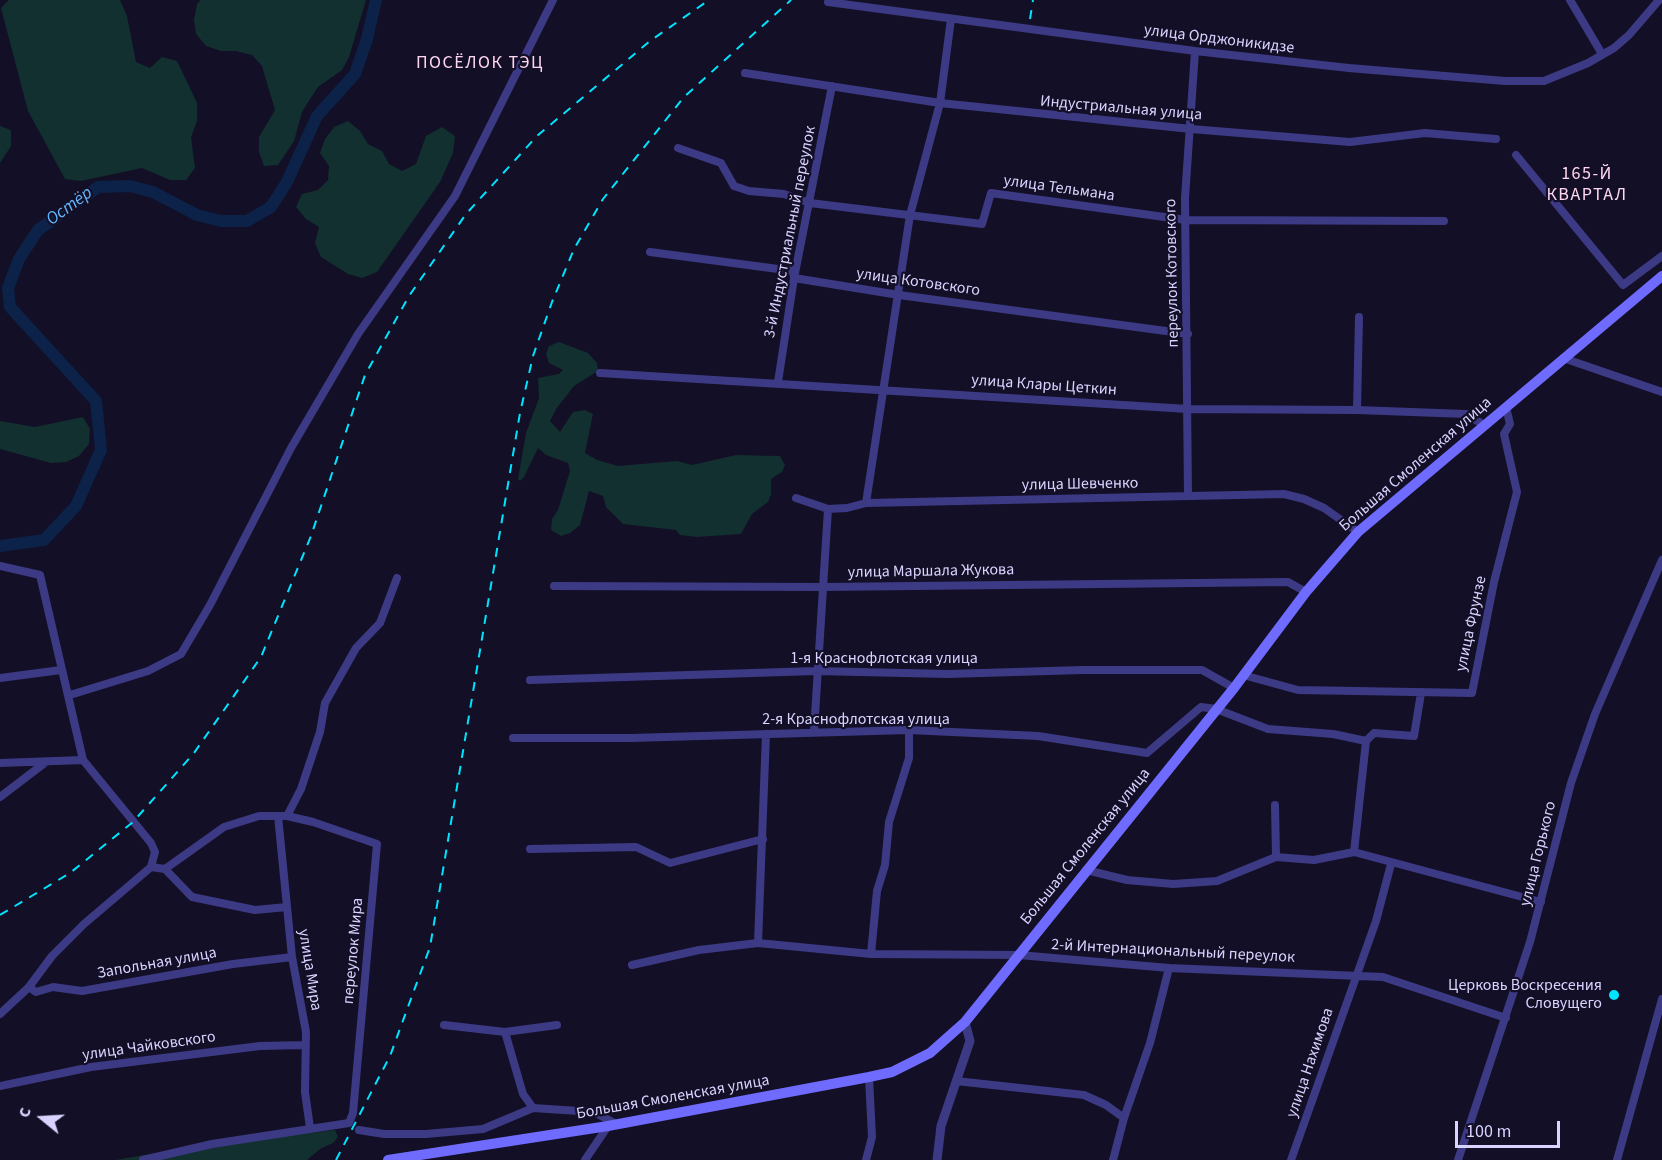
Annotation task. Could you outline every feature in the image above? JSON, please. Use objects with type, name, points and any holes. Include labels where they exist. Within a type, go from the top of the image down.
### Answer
[{"type":"main road","name":"Большая Смоленская улица","points":[[388,1160],[612,1125],[869,1077],[892,1072],[930,1053],[964,1022],[1019,956],[1234,688],[1306,592],[1358,532],[1662,276]]},
{"type":"street","points":[[70,695],[148,671],[181,654],[210,605],[291,448],[358,334],[455,196],[553,0]]},
{"type":"street","points":[[1570,0],[1602,54]]},
{"type":"street","name":"улица Орджоникидзе","points":[[828,2],[1195,51],[1349,68],[1505,81],[1544,81],[1563,75],[1602,54],[1629,35],[1659,0]]},
{"type":"street","points":[[866,503],[910,215],[940,103],[951,19]]},
{"type":"street","name":"переулок Котовского","points":[[1188,496],[1186,220],[1188,140],[1191,129],[1195,51]]},
{"type":"street","name":"Индустриальная улица","points":[[745,74],[940,103],[1191,129],[1350,142],[1425,134],[1496,139]]},
{"type":"street","name":"3-й Индустриальный переулок","points":[[778,382],[794,278],[832,86]]},
{"type":"street","name":"улица Тельмана","points":[[678,148],[721,163],[734,186],[749,191],[784,194],[810,203],[982,224],[991,193],[1186,220],[1444,221]]},
{"type":"street","points":[[1516,155],[1623,285],[1662,256]]},
{"type":"street","name":"улица Котовского","points":[[650,252],[793,271],[794,278],[899,295],[1188,334]]},
{"type":"street","points":[[1357,410],[1359,317]]},
{"type":"street","points":[[1563,358],[1662,392]]},
{"type":"street","name":"улица Клары Цеткин","points":[[600,373],[778,382],[1188,409],[1357,410],[1466,414],[1484,425]]},
{"type":"street","name":"улица Фрунзе","points":[[1243,675],[1298,690],[1472,693],[1494,582],[1517,492],[1504,434],[1510,424],[1506,407]]},
{"type":"street","name":"улица Шевченко","points":[[796,498],[828,509],[847,508],[866,503],[1284,494],[1304,499],[1324,508],[1358,532]]},
{"type":"street","points":[[814,731],[828,509]]},
{"type":"street","name":"улица Горького","points":[[1458,1160],[1506,1018],[1541,902],[1571,783],[1588,734],[1662,560]]},
{"type":"street","points":[[0,566],[40,575],[61,670],[70,695],[74,728],[83,760],[151,843],[155,852],[151,867],[84,924],[52,956],[28,987],[0,1014]]},
{"type":"street","points":[[287,816],[301,789],[320,732],[325,703],[356,648],[380,623],[397,579]]},
{"type":"street","name":"улица Маршала Жукова","points":[[554,585],[822,587],[1288,582],[1306,592]]},
{"type":"street","points":[[0,678],[61,670]]},
{"type":"street","name":"1-я Краснофлотская улица","points":[[530,680],[816,671],[948,674],[1058,670],[1202,670],[1234,688]]},
{"type":"street","points":[[1354,852],[1366,741],[1374,733],[1414,736],[1421,693]]},
{"type":"street","name":"2-я Краснофлотская улица","points":[[513,738],[909,730],[1038,736],[1147,753],[1201,707],[1216,709]]},
{"type":"street","points":[[1216,709],[1268,729],[1333,734],[1366,741]]},
{"type":"street","points":[[871,954],[877,891],[885,865],[889,822],[909,758],[909,730]]},
{"type":"street","points":[[758,943],[766,734]]},
{"type":"street","points":[[0,763],[83,760]]},
{"type":"street","points":[[0,797],[47,761]]},
{"type":"street","points":[[1275,805],[1276,857]]},
{"type":"street","name":"переулок Мира","points":[[165,869],[224,827],[259,816],[287,816],[377,844],[353,1113],[349,1123],[310,1128]]},
{"type":"street","name":"улица Мира","points":[[278,816],[292,957],[306,1032],[304,1045],[310,1128]]},
{"type":"street","points":[[530,849],[636,847],[670,863],[763,839]]},
{"type":"street","points":[[1086,870],[1127,880],[1173,885],[1217,881],[1276,857],[1314,860],[1354,852],[1391,864],[1541,902]]},
{"type":"street","name":"улица Нахимова","points":[[1291,1160],[1376,921],[1391,864]]},
{"type":"street","points":[[151,867],[165,869],[192,897],[255,910],[287,907]]},
{"type":"street","name":"2-й Интернациональный переулок","points":[[632,965],[699,950],[758,943],[871,954],[1019,956],[1169,968],[1356,975],[1383,977],[1506,1018]]},
{"type":"street","name":"Запольная улица","points":[[28,987],[36,992],[53,987],[82,992],[233,964],[292,957]]},
{"type":"street","points":[[1113,1160],[1124,1118],[1150,1043],[1169,968]]},
{"type":"street","points":[[1617,1160],[1662,999]]},
{"type":"street","points":[[937,1160],[941,1126],[970,1041],[964,1022]]},
{"type":"street","points":[[444,1025],[505,1032],[557,1025]]},
{"type":"street","points":[[505,1032],[523,1094],[533,1108]]},
{"type":"street","name":"улица Чайковского","points":[[0,1086],[91,1067],[260,1046],[304,1045]]},
{"type":"street","points":[[866,1160],[872,1137],[869,1077]]},
{"type":"street","points":[[956,1081],[1084,1095],[1106,1105],[1124,1118]]},
{"type":"street","points":[[359,1130],[384,1134],[426,1134],[483,1129],[533,1108],[594,1112],[612,1125],[585,1160]]},
{"type":"street","points":[[143,1160],[212,1144],[310,1128]]},
{"type":"green space","points":[[9,0],[120,0],[127,16],[136,62],[150,68],[162,57],[177,61],[197,103],[197,121],[191,137],[195,168],[186,180],[170,180],[142,168],[81,181],[65,179],[28,111],[1,8]]},
{"type":"green space","points":[[201,0],[366,0],[349,57],[342,70],[318,87],[310,99],[302,112],[294,141],[278,165],[264,166],[259,152],[259,137],[275,110],[262,66],[252,55],[236,51],[221,51],[206,46],[196,34],[194,20],[197,4]]},
{"type":"green space","points":[[348,121],[360,131],[368,144],[382,151],[389,164],[402,171],[416,164],[426,136],[442,127],[455,136],[453,153],[440,182],[377,272],[362,278],[348,274],[321,257],[315,243],[319,227],[306,219],[296,207],[302,194],[318,190],[328,180],[329,166],[320,153],[325,139],[334,127]]},
{"type":"green space","points":[[0,126],[11,130],[11,146],[0,163]]},
{"type":"green space","points":[[559,342],[588,353],[597,363],[598,371],[574,386],[556,409],[550,421],[560,432],[573,412],[585,410],[593,414],[585,453],[597,460],[618,466],[677,461],[692,465],[736,455],[780,456],[785,465],[782,472],[771,479],[771,494],[768,502],[752,514],[741,534],[697,537],[680,535],[676,530],[623,524],[606,507],[603,496],[589,491],[580,525],[570,533],[561,536],[551,530],[552,519],[558,510],[570,471],[568,463],[546,455],[538,448],[524,477],[520,481],[518,479],[526,433],[539,398],[538,378],[559,374],[563,370],[549,363],[546,354],[549,346]]},
{"type":"green space","points":[[83,417],[90,429],[89,444],[79,456],[66,462],[51,463],[0,449],[0,421],[35,427]]},
{"type":"green space","points":[[335,1130],[338,1137],[333,1143],[320,1149],[307,1160],[116,1160],[178,1149]]},
{"type":"waterway","name":"Остёр","points":[[0,546],[44,540],[76,506],[101,450],[96,401],[10,307],[8,288],[19,259],[38,230],[98,187],[130,186],[153,192],[197,215],[221,221],[247,221],[271,207],[287,182],[317,116],[355,74],[367,39],[376,0]]},
{"type":"railway","points":[[0,915],[70,873],[133,822],[194,753],[261,657],[311,536],[365,375],[409,296],[466,214],[537,136],[650,41],[709,0]]},
{"type":"railway","points":[[336,1160],[390,1056],[430,947],[520,413],[533,356],[552,302],[574,249],[603,199],[684,97],[791,0]]},
{"type":"railway","points":[[1030,19],[1033,0]]},
{"type":"place","name":"Церковь Воскресения Словущего","points":[[1614,995]]},
{"type":"district","name":"ПОСЁЛОК ТЭЦ","points":[[480,64]]},
{"type":"district","name":"165-Й КВАРТАЛ","points":[[1587,186]]}]
